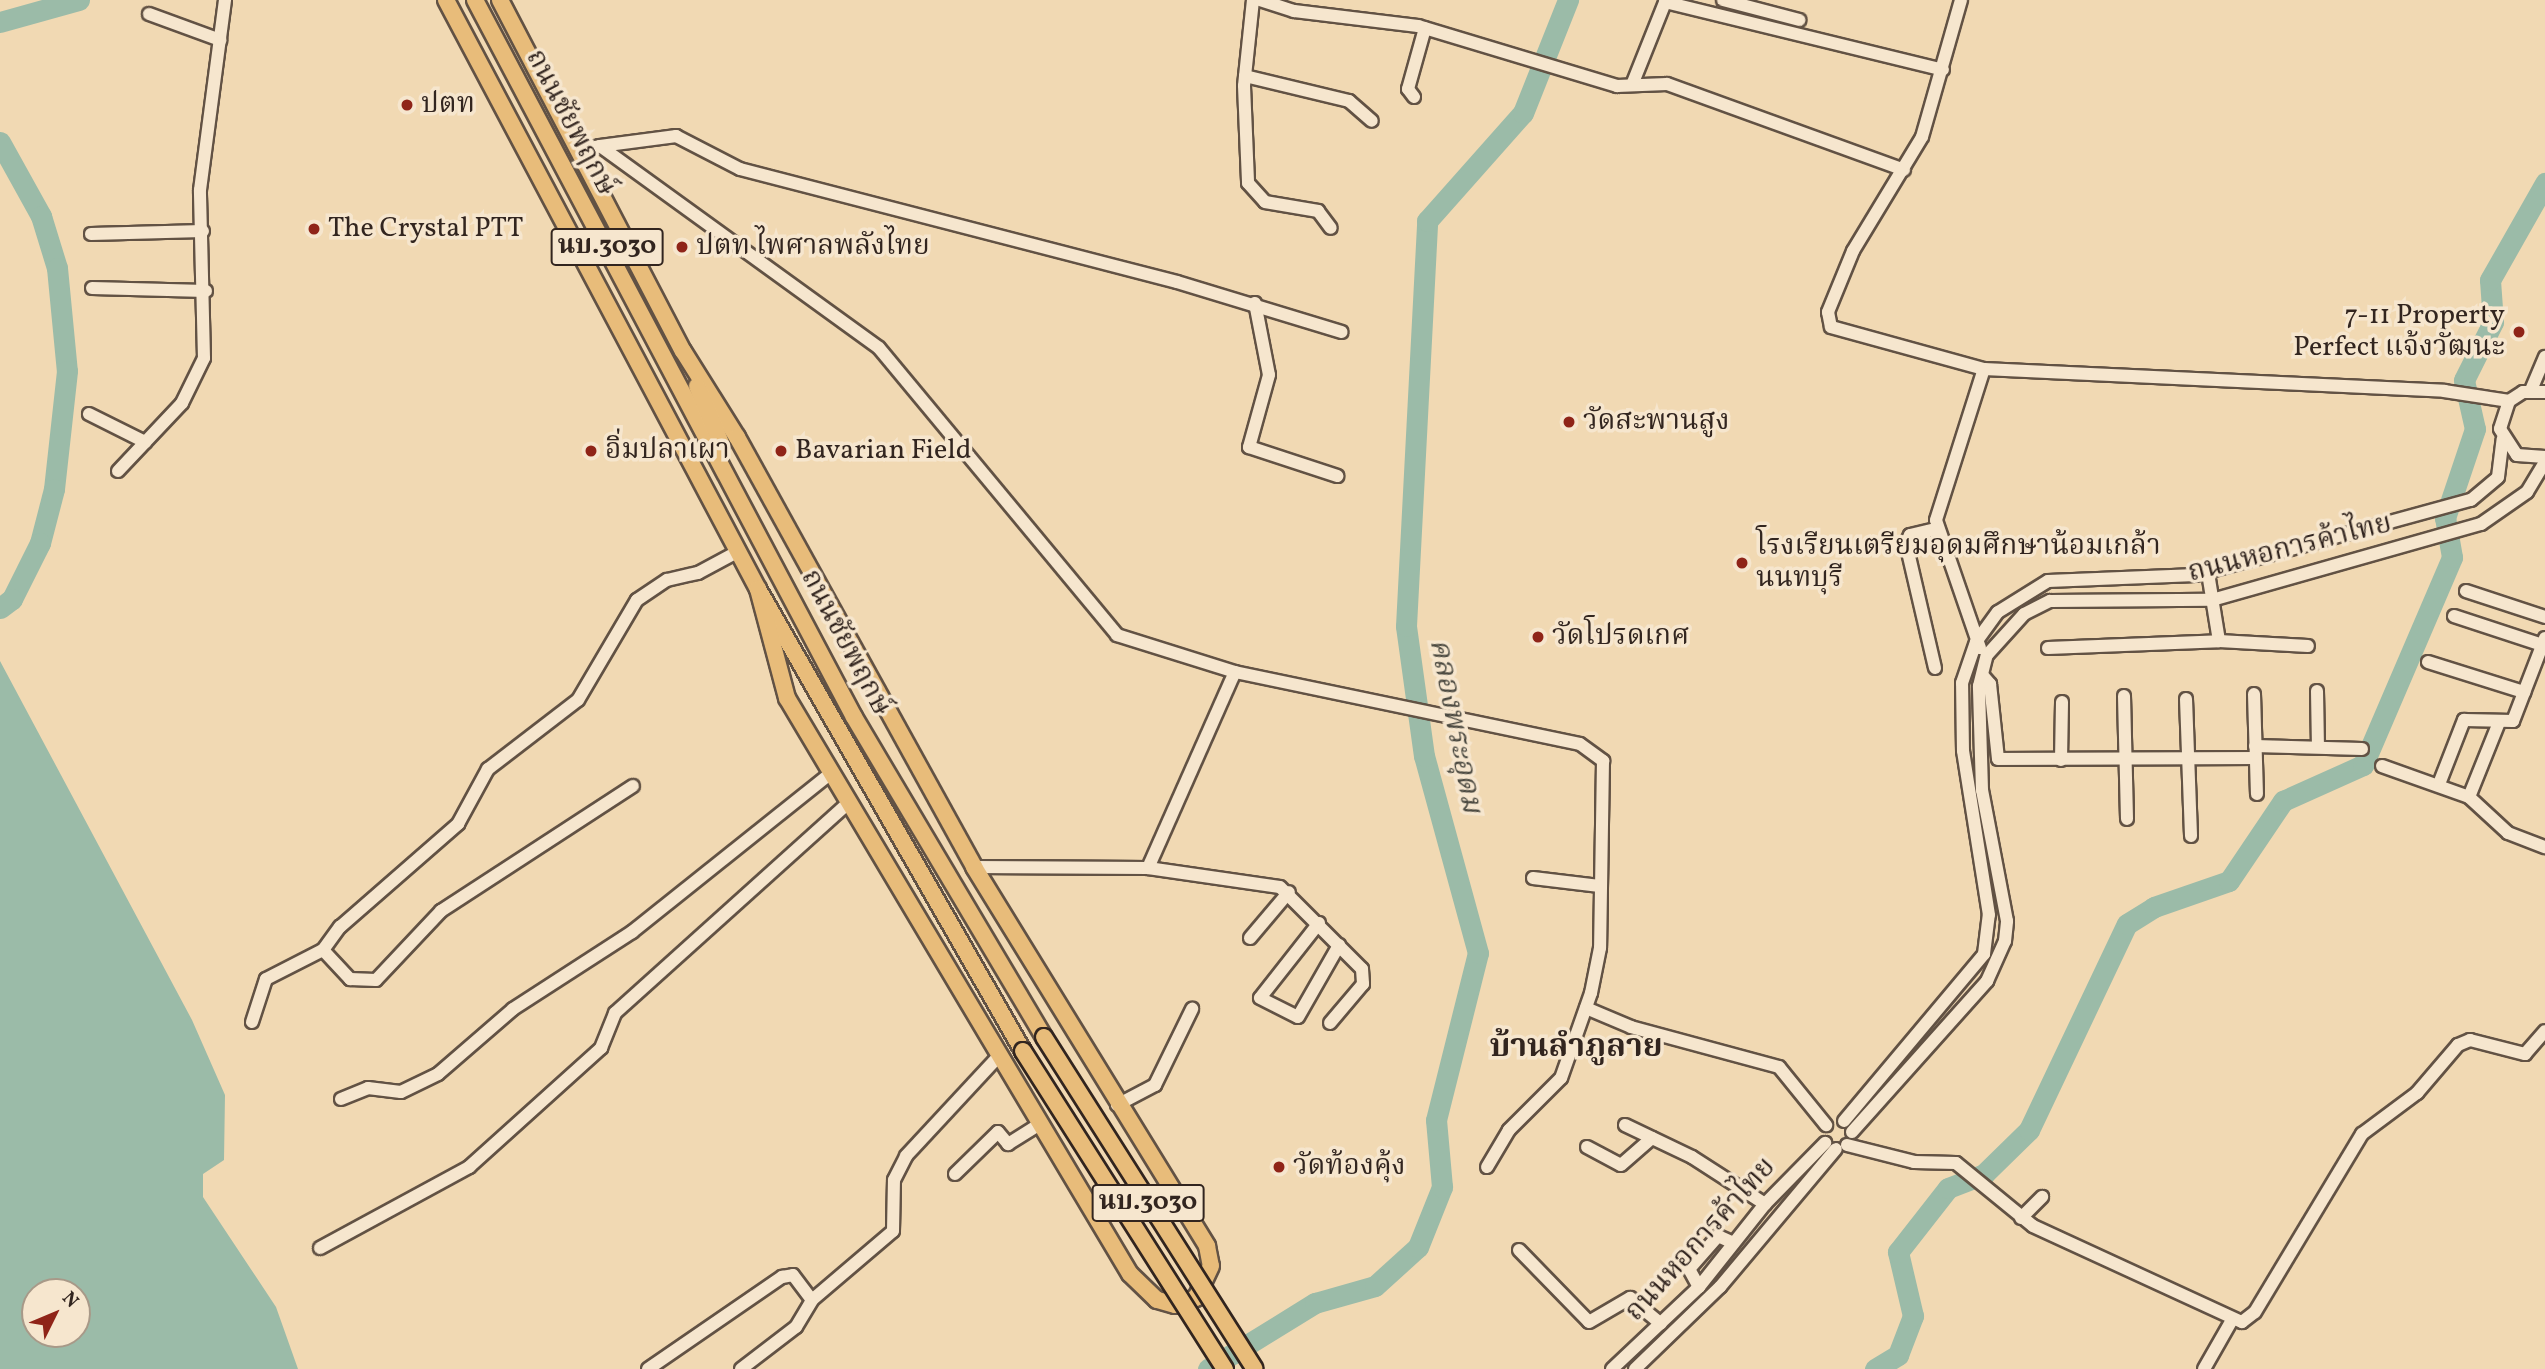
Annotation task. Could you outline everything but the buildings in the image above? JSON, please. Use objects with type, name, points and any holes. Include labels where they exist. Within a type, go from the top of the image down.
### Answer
[{"type":"main road","name":"ถนนชัยพฤกษ์","points":[[446,0],[758,589],[1023,1051],[1225,1369]]},
{"type":"main road","name":"ถนนชัยพฤกษ์","points":[[475,0],[903,803],[1044,1037],[1255,1369]]},
{"type":"main road","name":"ถนนชัยพฤกษ์","points":[[499,0],[580,150],[683,352],[737,437],[974,867],[1117,1105],[1207,1246],[1209,1278],[1189,1302],[1157,1300],[1137,1283],[997,1058],[787,698],[758,589]]},
{"type":"main road","points":[[683,352],[738,495]]},
{"type":"street","points":[[118,471],[196,383],[207,335],[201,176],[212,132],[225,0]]},
{"type":"street","points":[[1253,0],[1245,76],[1245,165],[1253,195],[1318,211],[1331,228]]},
{"type":"street","points":[[1260,0],[1285,9],[1425,28],[1509,51],[1582,78],[1632,85],[1667,84],[1904,170]]},
{"type":"street","points":[[1723,0],[1799,20]]},
{"type":"street","points":[[1961,0],[1922,137],[1853,251],[1828,312],[1831,327],[1984,369],[2444,391],[2485,395],[2510,401],[2531,390],[2545,392]]},
{"type":"street","points":[[1632,85],[1665,1],[1943,70]]},
{"type":"street","points":[[149,14],[220,40]]},
{"type":"street","points":[[1414,97],[1408,89],[1425,28]]},
{"type":"street","points":[[1245,76],[1349,101],[1372,121]]},
{"type":"street","points":[[580,150],[677,136],[740,169],[1255,303],[1342,332]]},
{"type":"street","points":[[600,146],[879,348],[1117,635],[1235,672],[1385,700],[1580,744],[1603,761],[1600,948],[1586,1008],[1562,1078],[1509,1130],[1486,1167]]},
{"type":"street","points":[[91,234],[203,232]]},
{"type":"street","points":[[92,288],[206,291]]},
{"type":"street","points":[[1255,303],[1269,375],[1248,447],[1337,476]]},
{"type":"street","points":[[2531,390],[2545,357]]},
{"type":"street","points":[[1984,369],[1936,530],[1976,642],[1987,655]]},
{"type":"street","name":"ถนนหอการค้าไทย","points":[[1844,1121],[1974,973],[1989,937],[1963,751],[1962,683],[1976,642],[1998,612],[2048,581],[2208,573],[2471,500],[2498,477],[2503,439],[2500,419],[2510,401]]},
{"type":"street","points":[[89,414],[145,442]]},
{"type":"street","points":[[2503,439],[2518,455],[2545,460]]},
{"type":"street","name":"ถนนหอการค้าไทย","points":[[1612,1369],[1699,1287],[1765,1204],[1852,1132],[1955,1019],[1998,961],[2007,921],[1988,839],[1980,758],[1983,676],[1987,655],[2024,614],[2050,601],[2212,600],[2481,524],[2527,492],[2545,460]]},
{"type":"street","points":[[1935,668],[1906,543],[1910,535],[1936,530]]},
{"type":"street","points":[[2303,545],[2311,570]]},
{"type":"street","points":[[252,1022],[266,979],[323,950],[340,927],[458,824],[497,761],[572,707],[638,600],[667,580],[698,573],[739,551]]},
{"type":"street","points":[[2208,573],[2219,641]]},
{"type":"street","points":[[2466,591],[2545,617]]},
{"type":"street","points":[[2439,784],[2464,720],[2498,725],[2513,721],[2543,641],[2454,616]]},
{"type":"street","points":[[2048,648],[2219,641],[2308,646]]},
{"type":"street","points":[[2428,662],[2524,692]]},
{"type":"street","points":[[1148,868],[1235,672]]},
{"type":"street","points":[[1983,676],[1990,684],[1998,759]]},
{"type":"street","points":[[2317,691],[2318,746]]},
{"type":"street","points":[[2254,694],[2257,794]]},
{"type":"street","points":[[2124,696],[2127,819]]},
{"type":"street","points":[[2186,699],[2191,759],[2191,836]]},
{"type":"street","points":[[2061,760],[2062,702]]},
{"type":"street","points":[[2469,797],[2498,725]]},
{"type":"street","points":[[1980,758],[2191,759],[2318,746],[2362,749]]},
{"type":"street","points":[[2382,766],[2439,784],[2469,797],[2508,833],[2544,844]]},
{"type":"street","points":[[341,1099],[368,1088],[401,1092],[438,1074],[513,1009],[632,932],[830,774]]},
{"type":"street","points":[[323,950],[350,979],[376,981],[441,911],[634,786]]},
{"type":"street","points":[[320,1248],[469,1167],[601,1048],[615,1013],[847,804]]},
{"type":"street","points":[[974,867],[1148,868],[1289,892],[1364,976],[1330,1023]]},
{"type":"street","points":[[1533,878],[1600,886]]},
{"type":"street","points":[[1250,938],[1289,892]]},
{"type":"street","points":[[1319,923],[1260,998],[1298,1017],[1339,945]]},
{"type":"street","points":[[1586,1008],[1631,1027],[1779,1068],[1826,1125],[1836,1146],[1914,1161],[1956,1163],[2021,1218],[2232,1320],[2242,1322],[2256,1312],[2362,1134],[2417,1093],[2449,1053],[2470,1040],[2525,1054],[2545,1031]]},
{"type":"street","points":[[1117,1105],[1155,1085],[1192,1009]]},
{"type":"street","points":[[741,1369],[796,1327],[812,1300],[893,1231],[897,1171],[997,1058]]},
{"type":"street","points":[[1826,1125],[1844,1121],[1852,1132]]},
{"type":"street","points":[[955,1174],[998,1132],[1008,1144],[1039,1125]]},
{"type":"street","points":[[1625,1125],[1765,1204]]},
{"type":"street","points":[[1587,1147],[1621,1165],[1652,1138]]},
{"type":"street","name":"ถนนหอการค้าไทย","points":[[1634,1369],[1720,1287],[1836,1146]]},
{"type":"street","points":[[2021,1218],[2042,1196]]},
{"type":"street","points":[[1699,1287],[1689,1269],[1718,1237],[1734,1243]]},
{"type":"street","points":[[1519,1250],[1589,1322],[1630,1298],[1661,1324]]},
{"type":"street","points":[[648,1369],[782,1277],[793,1275],[812,1300]]},
{"type":"street","points":[[2204,1369],[2232,1320]]},
{"type":"shaded area","points":[[0,661],[192,1020],[225,1095],[224,1160],[203,1174],[203,1197],[276,1307],[298,1369],[0,1369]]},
{"type":"waterway","points":[[0,22],[79,0]]},
{"type":"waterway","name":"คลองพระอุดม","points":[[1208,1369],[1315,1303],[1375,1286],[1418,1247],[1442,1187],[1436,1120],[1478,953],[1424,756],[1406,626],[1427,221],[1523,113],[1568,0]]},
{"type":"waterway","points":[[0,142],[41,216],[57,268],[67,371],[54,489],[40,543],[12,599],[0,608]]},
{"type":"waterway","points":[[1875,1369],[1898,1355],[1913,1316],[1898,1252],[1948,1188],[1984,1174],[2029,1130],[2127,924],[2154,907],[2229,881],[2283,801],[2363,765],[2452,557],[2445,518],[2475,429],[2464,380],[2493,322],[2490,280],[2545,183]]},
{"type":"place","name":"ปตท","points":[[407,105]]},
{"type":"place","name":"The Crystal PTT","points":[[314,229]]},
{"type":"place","name":"ปตท ไพศาลพลังไทย","points":[[682,247]]},
{"type":"place","name":"7-11 Property Perfect แจ้งวัฒนะ","points":[[2519,332]]},
{"type":"place","name":"วัดสะพานสูง","points":[[1569,422]]},
{"type":"place","name":"อิ่มปลาเผา","points":[[591,451]]},
{"type":"place","name":"Bavarian Field","points":[[781,451]]},
{"type":"place","name":"โรงเรียนเตรียมอุดมศึกษาน้อมเกล้า นนทบุรี","points":[[1742,563]]},
{"type":"place","name":"วัดโปรดเกศ","points":[[1538,637]]},
{"type":"place","name":"วัดท้องคุ้ง","points":[[1279,1167]]},
{"type":"district","name":"บ้านลำภูลาย","points":[[1576,1048]]}]
